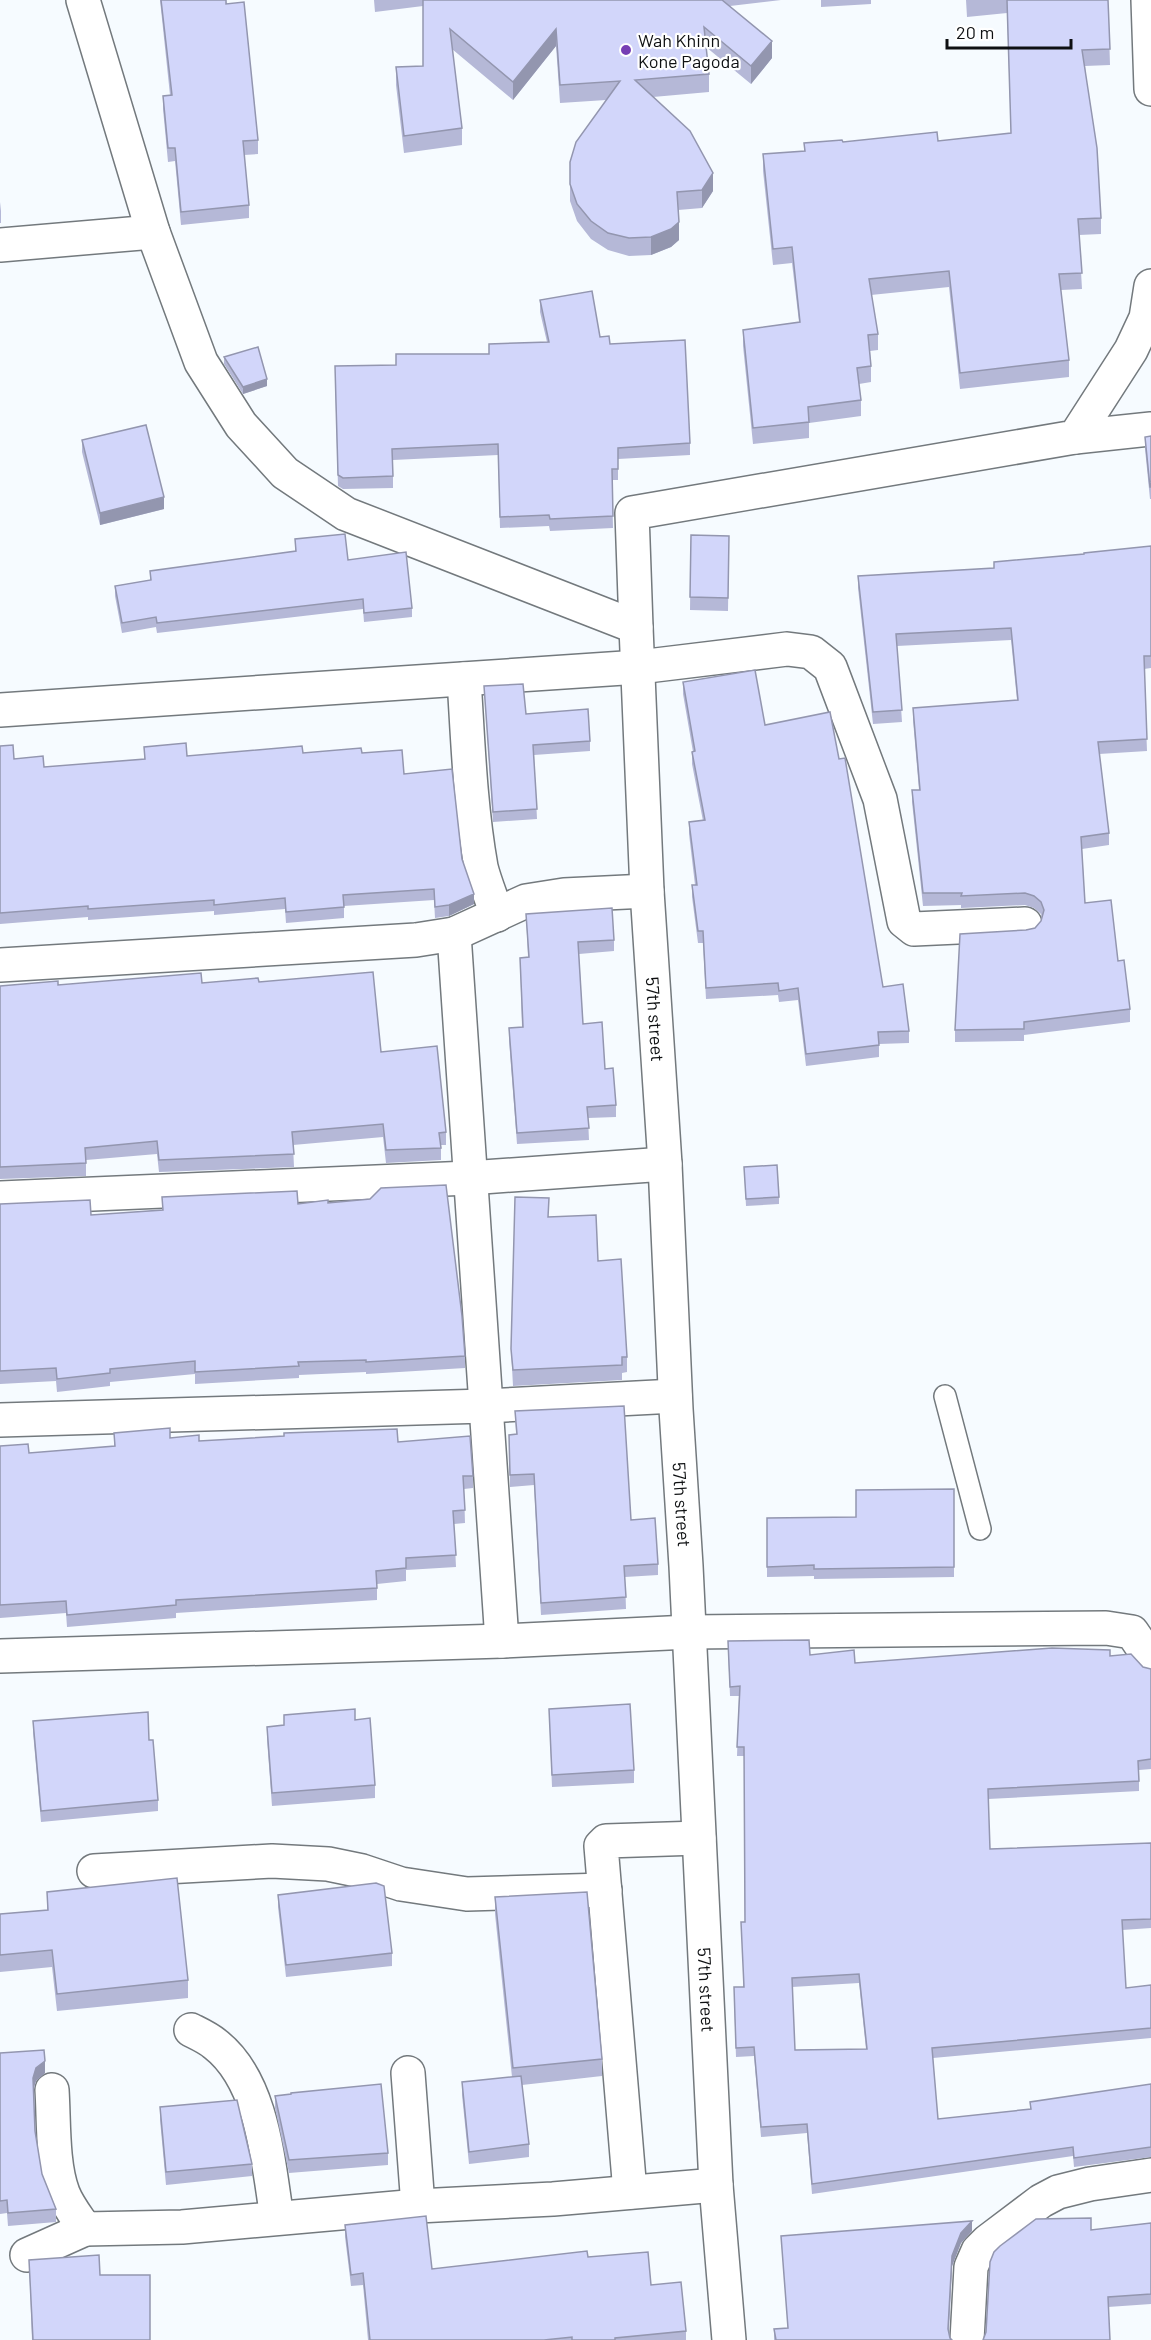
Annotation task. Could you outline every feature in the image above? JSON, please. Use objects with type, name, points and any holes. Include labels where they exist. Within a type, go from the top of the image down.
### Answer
[{"type":"street","points":[[83,0],[153,232],[201,362],[241,425],[285,473],[346,514],[636,627]]},
{"type":"street","points":[[1148,0],[1151,88]]},
{"type":"street","points":[[0,245],[153,232]]},
{"type":"street","points":[[1075,437],[1131,350],[1146,318],[1151,286]]},
{"type":"street","points":[[1075,437],[1151,429]]},
{"type":"street","name":"57th street","points":[[729,2340],[716,2185],[665,1164],[647,891],[632,513],[1075,437]]},
{"type":"street","points":[[0,710],[639,667],[787,650],[811,652],[830,667],[880,799],[904,921],[914,929],[1025,924]]},
{"type":"street","points":[[464,679],[469,772],[475,823],[482,869],[497,915]]},
{"type":"street","points":[[0,965],[416,940],[454,934],[526,902],[564,895],[647,891]]},
{"type":"street","points":[[454,934],[502,1641]]},
{"type":"street","points":[[0,1198],[469,1178],[665,1164]]},
{"type":"street","points":[[0,1420],[485,1406],[675,1396]]},
{"type":"street","points":[[0,1656],[502,1641],[689,1632],[1107,1628],[1132,1632],[1151,1660]]},
{"type":"street","points":[[630,2192],[601,1846],[606,1841],[699,1838]]},
{"type":"street","points":[[94,1871],[272,1862],[328,1864],[362,1871],[401,1884],[467,1894],[604,1890]]},
{"type":"street","points":[[191,2030],[215,2044],[233,2062],[246,2085],[263,2136],[277,2218]]},
{"type":"street","points":[[408,2073],[418,2206]]},
{"type":"street","points":[[52,2090],[58,2169],[63,2192],[72,2211],[85,2229]]},
{"type":"street","points":[[967,2340],[971,2267],[978,2251],[988,2241],[1041,2201],[1058,2192],[1090,2184],[1151,2175]]},
{"type":"street","points":[[27,2255],[85,2229],[182,2227],[418,2206],[716,2185]]},
{"type":"lane","points":[[945,1396],[980,1529]]},
{"type":"building","points":[[161,0],[226,0],[226,4],[244,2],[258,140],[243,141],[249,205],[181,212],[175,148],[168,148],[163,96],[172,95]]},
{"type":"building","points":[[423,0],[722,0],[772,41],[751,66],[704,27],[709,74],[635,80],[690,131],[713,173],[702,190],[677,192],[679,222],[671,229],[651,237],[629,238],[608,233],[591,221],[577,204],[570,184],[570,162],[576,142],[620,81],[560,85],[556,29],[513,82],[450,29],[462,128],[404,136],[396,67],[423,66]]},
{"type":"building","points":[[1007,0],[1108,0],[1110,49],[1082,50],[1097,148],[1101,218],[1078,219],[1082,273],[1059,274],[1069,360],[960,373],[949,271],[869,279],[878,334],[868,335],[871,366],[857,368],[861,400],[808,407],[809,422],[753,428],[743,330],[800,322],[792,247],[773,249],[763,154],[805,151],[804,143],[842,140],[843,142],[937,132],[938,141],[1011,133]]},
{"type":"building","points":[[592,291],[600,337],[609,336],[610,344],[685,340],[690,443],[618,448],[618,469],[612,469],[613,516],[550,519],[549,515],[500,517],[498,444],[392,449],[393,476],[343,478],[338,475],[335,366],[396,365],[396,354],[489,354],[489,344],[549,342],[540,300]]},
{"type":"building","points":[[258,347],[267,379],[243,387],[224,357]]},
{"type":"building","points":[[146,425],[164,497],[100,513],[82,440]]},
{"type":"building","points":[[1151,436],[1151,487],[1150,487],[1145,437]]},
{"type":"building","points":[[345,534],[348,560],[406,552],[412,608],[364,613],[363,599],[157,623],[156,617],[122,623],[115,586],[151,580],[150,571],[296,551],[295,539]]},
{"type":"building","points":[[691,535],[729,536],[728,598],[690,597]]},
{"type":"building","points":[[1151,546],[1151,656],[1144,656],[1147,739],[1098,742],[1109,833],[1081,837],[1085,903],[1111,900],[1118,961],[1124,960],[1130,1009],[1024,1022],[1024,1029],[955,1030],[960,934],[1035,928],[1041,921],[1044,910],[1041,902],[1025,893],[961,896],[962,893],[923,893],[912,790],[920,790],[913,708],[1018,700],[1011,628],[896,634],[902,710],[873,712],[858,576],[994,568],[994,562]]},
{"type":"building","points":[[755,670],[765,725],[830,712],[839,759],[845,758],[883,987],[903,984],[909,1031],[878,1032],[879,1045],[806,1054],[798,988],[779,991],[778,983],[706,988],[703,931],[698,931],[692,885],[697,885],[689,822],[705,820],[692,752],[695,751],[683,682]]},
{"type":"building","points":[[523,684],[526,714],[588,709],[590,741],[533,745],[537,809],[493,812],[484,686]]},
{"type":"building","points":[[186,743],[187,756],[302,746],[303,753],[361,748],[362,753],[402,750],[404,774],[452,769],[462,859],[474,894],[449,905],[435,907],[434,889],[343,895],[344,907],[286,912],[285,898],[214,905],[214,900],[0,913],[0,746],[13,745],[14,759],[43,756],[44,767],[145,759],[144,747]]},
{"type":"building","points":[[612,908],[614,940],[578,942],[583,1024],[602,1022],[605,1069],[613,1068],[616,1105],[587,1107],[589,1128],[517,1133],[509,1028],[523,1027],[520,958],[529,957],[526,914]]},
{"type":"building","points":[[373,972],[381,1052],[437,1046],[446,1132],[439,1133],[441,1148],[386,1150],[383,1124],[292,1132],[294,1154],[159,1160],[157,1141],[85,1148],[86,1163],[0,1167],[0,986],[58,981],[58,985],[201,973],[202,983],[258,978],[259,982]]},
{"type":"building","points":[[777,1165],[779,1197],[746,1199],[744,1167]]},
{"type":"building","points":[[446,1185],[465,1356],[366,1362],[366,1360],[298,1362],[299,1366],[195,1372],[195,1361],[110,1369],[110,1373],[57,1379],[56,1368],[0,1371],[0,1204],[90,1200],[91,1215],[163,1210],[162,1197],[297,1191],[298,1204],[328,1200],[328,1203],[370,1199],[381,1188]]},
{"type":"building","points":[[515,1197],[549,1198],[548,1217],[596,1215],[598,1261],[621,1259],[627,1357],[622,1357],[622,1365],[513,1370],[511,1349]]},
{"type":"building","points":[[624,1406],[631,1520],[655,1518],[658,1564],[624,1566],[626,1597],[541,1603],[534,1474],[510,1475],[509,1435],[517,1434],[515,1411]]},
{"type":"building","points":[[170,1428],[170,1438],[199,1435],[199,1441],[284,1436],[284,1433],[397,1429],[398,1442],[470,1436],[473,1476],[463,1476],[465,1510],[453,1511],[456,1555],[406,1558],[406,1568],[376,1571],[377,1588],[176,1600],[176,1605],[67,1615],[66,1601],[0,1605],[0,1446],[28,1444],[29,1453],[115,1446],[114,1433]]},
{"type":"building","points":[[954,1489],[954,1567],[814,1569],[814,1565],[767,1567],[767,1518],[856,1517],[856,1490]]},
{"type":"building","points":[[809,1640],[810,1655],[854,1650],[855,1663],[1052,1648],[1110,1650],[1110,1656],[1131,1654],[1143,1667],[1151,1669],[1151,1759],[1138,1761],[1139,1781],[988,1789],[990,1849],[1151,1843],[1151,1919],[1122,1920],[1126,1988],[1151,1985],[1151,2028],[932,2048],[938,2119],[1031,2109],[1030,2102],[1151,2084],[1151,2147],[1074,2158],[1073,2147],[812,2184],[807,2124],[761,2127],[754,2047],[736,2048],[734,1987],[744,1987],[741,1922],[745,1922],[744,1747],[737,1747],[740,1686],[730,1687],[728,1641]],"holes":[[[859,1974],[867,2049],[795,2050],[792,1978]]]},
{"type":"building","points":[[630,1704],[634,1770],[552,1775],[549,1709]]},
{"type":"building","points":[[355,1709],[355,1720],[370,1718],[375,1785],[272,1793],[267,1727],[284,1725],[284,1715]]},
{"type":"building","points":[[148,1712],[149,1740],[153,1740],[158,1800],[41,1811],[33,1721]]},
{"type":"building","points":[[177,1878],[188,1980],[57,1994],[52,1950],[0,1955],[0,1914],[48,1910],[47,1892]]},
{"type":"building","points":[[376,1883],[384,1886],[392,1953],[286,1965],[278,1895]]},
{"type":"building","points":[[587,1892],[602,2059],[513,2068],[495,1897]]},
{"type":"building","points":[[44,2050],[45,2061],[36,2068],[33,2078],[35,2131],[42,2174],[56,2209],[8,2213],[7,2200],[0,2201],[0,2053]]},
{"type":"building","points":[[521,2076],[529,2144],[469,2152],[462,2082]]},
{"type":"building","points":[[381,2084],[388,2153],[289,2160],[275,2096]]},
{"type":"building","points":[[237,2100],[252,2164],[166,2172],[160,2107]]},
{"type":"building","points":[[426,2216],[432,2269],[587,2251],[588,2257],[648,2252],[651,2285],[681,2282],[686,2331],[615,2338],[615,2340],[572,2340],[572,2337],[544,2340],[370,2340],[363,2273],[351,2275],[345,2225]]},
{"type":"building","points":[[1091,2218],[1091,2230],[1151,2223],[1151,2294],[1108,2297],[1110,2340],[983,2340],[986,2332],[990,2262],[994,2252],[1036,2219]]},
{"type":"building","points":[[972,2221],[961,2233],[952,2256],[948,2329],[952,2340],[776,2340],[774,2329],[788,2328],[781,2236]]},
{"type":"building","points":[[99,2255],[100,2275],[150,2275],[150,2340],[33,2340],[29,2260]]},
{"type":"place","name":"Wah Khinn Kone Pagoda","points":[[626,50]]}]
